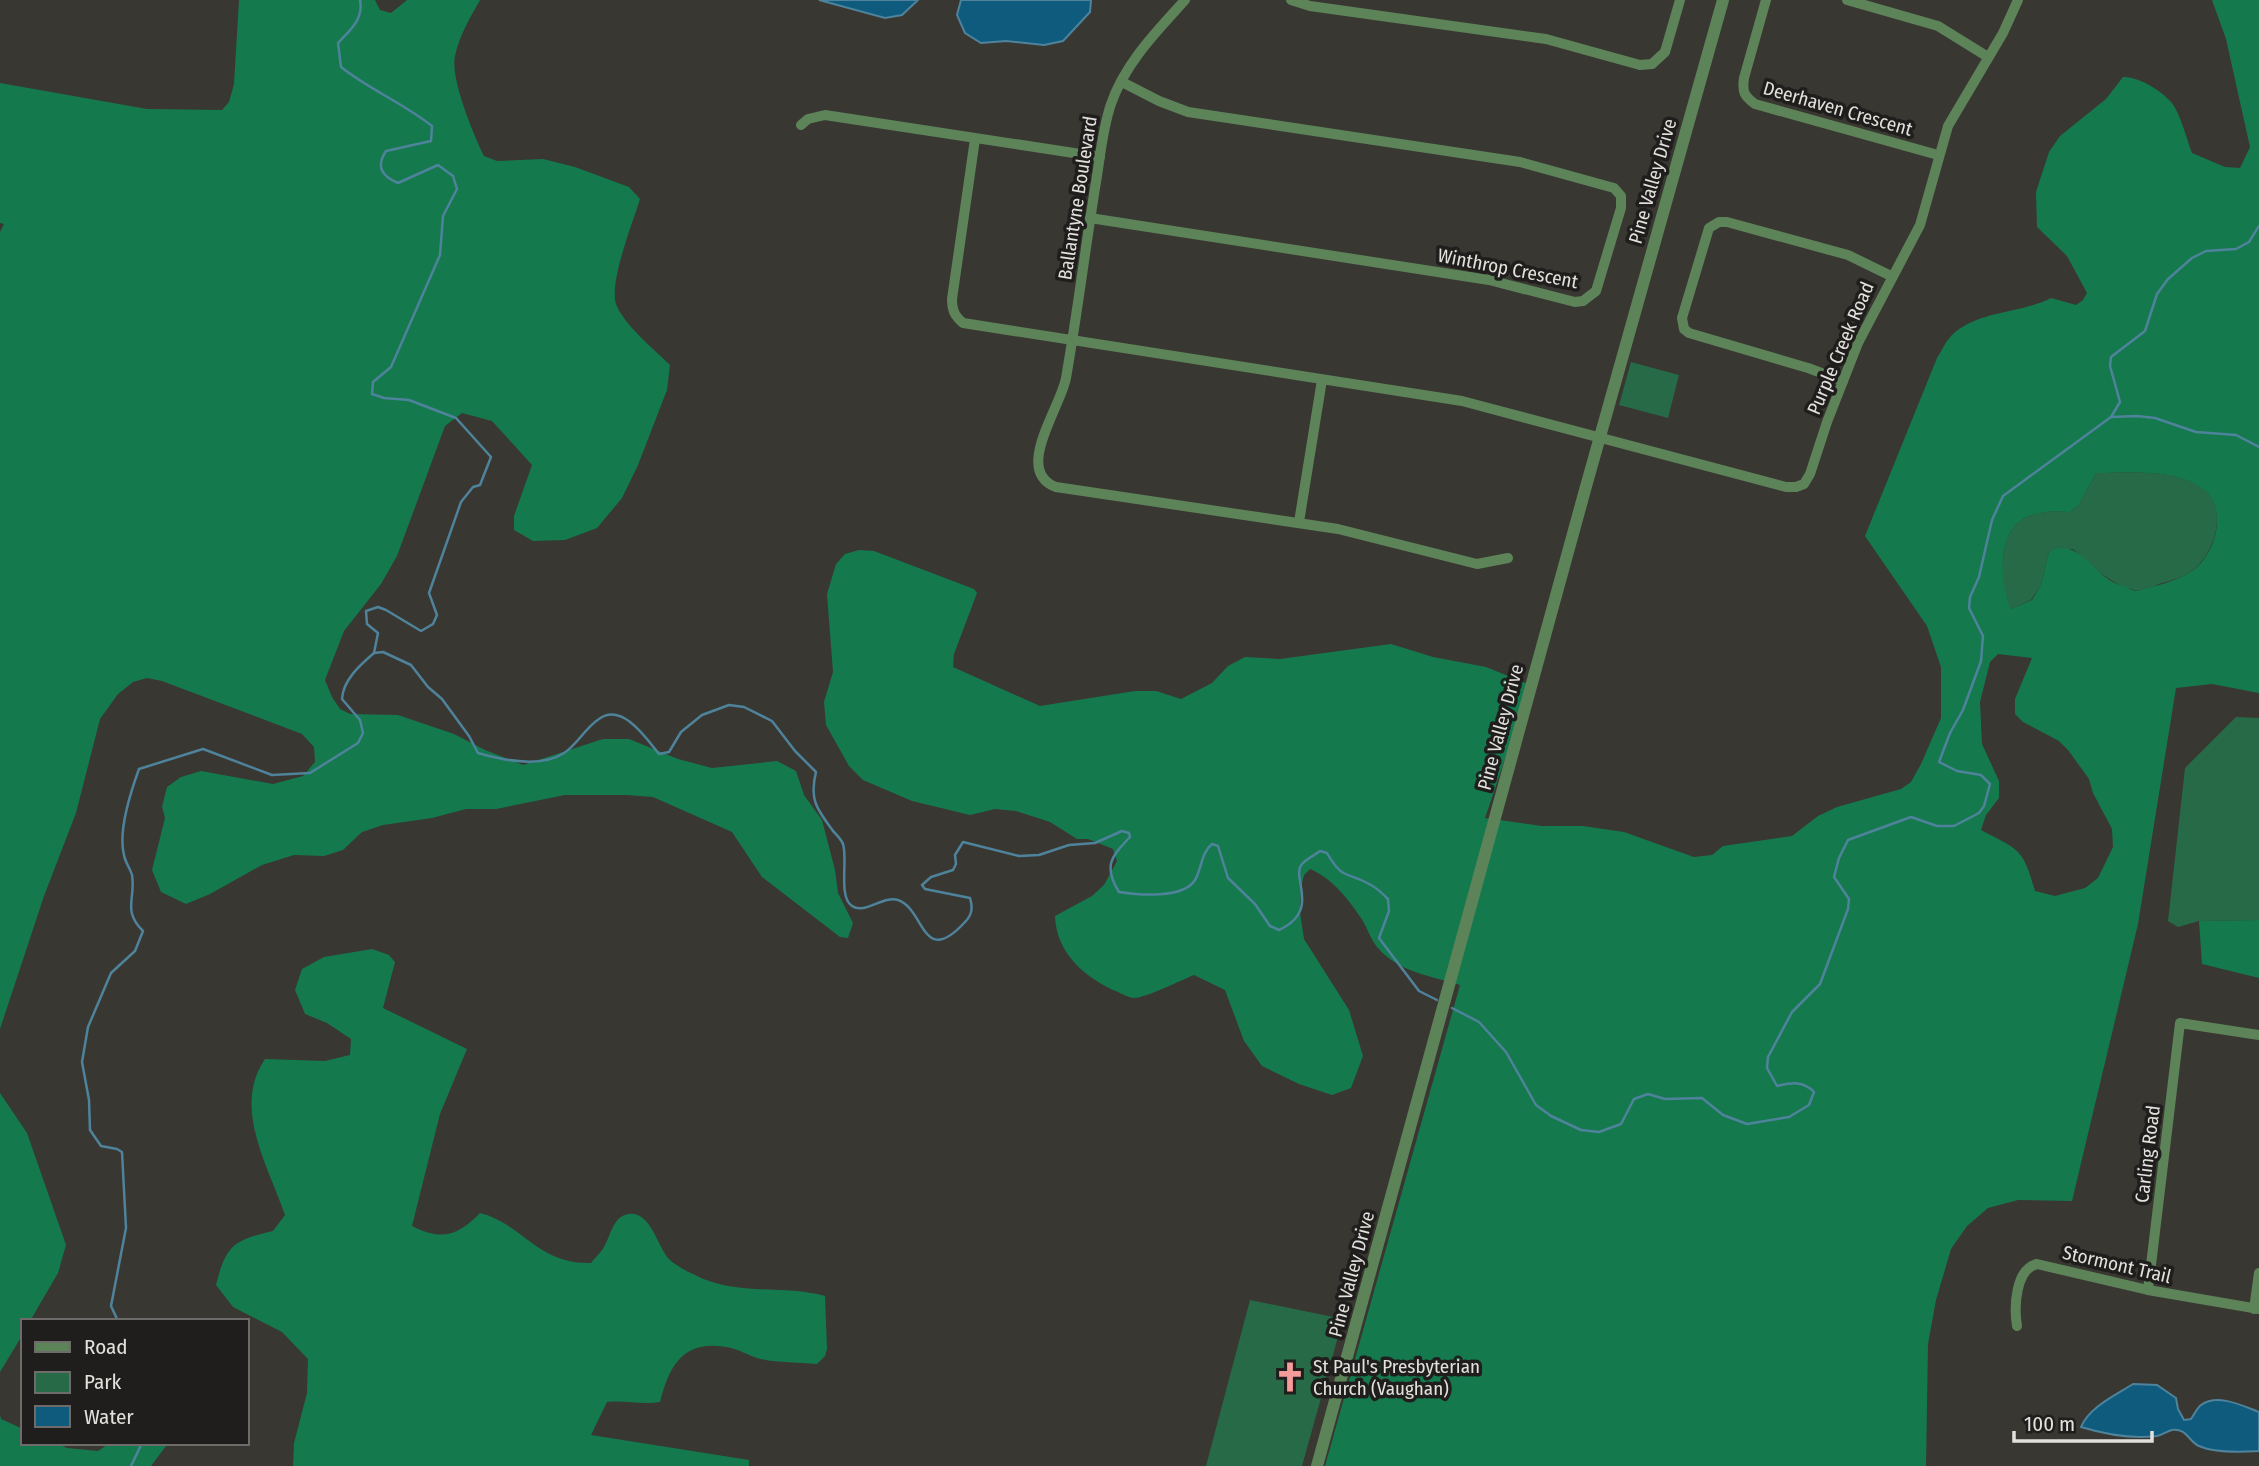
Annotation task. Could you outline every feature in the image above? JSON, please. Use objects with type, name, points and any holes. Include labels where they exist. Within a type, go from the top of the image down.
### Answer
[{"type":"street","name":"Ballantyne Boulevard","points":[[1185,0],[1145,45],[1111,103],[1064,388],[1041,444],[1039,472],[1047,484],[1056,487],[1359,533],[1478,564],[1508,558]]},
{"type":"street","points":[[1291,0],[1310,6],[1546,40],[1640,65],[1652,64],[1665,52],[1680,0]]},
{"type":"street","name":"Pine Valley Drive","points":[[1317,1466],[1723,0]]},
{"type":"street","name":"Deerhaven Crescent","points":[[1766,0],[1744,78],[1742,90],[1745,97],[1755,104],[1938,155]]},
{"type":"street","points":[[1847,0],[1929,23],[1955,35],[1988,57]]},
{"type":"street","name":"Purple Creek Road","points":[[1600,437],[1786,486],[1804,484],[1860,338],[1920,225],[1938,155],[1952,118],[2010,19],[2018,0]]},
{"type":"street","name":"Winthrop Crescent","points":[[1090,218],[1489,280],[1575,302],[1583,301],[1596,291],[1621,208],[1621,196],[1614,188],[1540,166],[1188,112],[1122,82]]},
{"type":"street","points":[[801,125],[808,119],[825,116],[1100,158]]},
{"type":"street","points":[[975,139],[952,309],[963,323],[1462,401],[1600,437]]},
{"type":"street","points":[[1843,381],[1689,333],[1684,329],[1682,318],[1709,228],[1719,222],[1727,222],[1848,255],[1891,276]]},
{"type":"street","points":[[1298,522],[1322,380]]},
{"type":"street","name":"Carling Road","points":[[2147,1290],[2180,1023],[2259,1035]]},
{"type":"street","name":"Stormont Trail","points":[[2017,1326],[2015,1316],[2021,1279],[2024,1271],[2032,1265],[2043,1265],[2147,1290],[2257,1309]]},
{"type":"street","points":[[2257,1309],[2259,1273]]},
{"type":"green space","points":[[239,0],[375,0],[380,10],[391,13],[407,0],[480,0],[459,41],[454,66],[464,107],[484,156],[497,161],[543,159],[575,167],[629,187],[640,199],[619,267],[616,304],[632,328],[670,365],[667,390],[622,498],[597,528],[565,540],[533,541],[514,530],[514,516],[532,465],[492,421],[462,413],[445,426],[397,556],[381,584],[344,631],[325,680],[332,697],[340,709],[350,714],[398,715],[454,734],[523,765],[603,739],[629,739],[678,759],[712,768],[777,761],[796,771],[804,795],[822,820],[838,893],[853,923],[848,938],[840,937],[762,877],[732,832],[653,797],[627,795],[565,795],[496,809],[466,809],[432,818],[383,825],[362,832],[343,850],[324,856],[294,855],[262,865],[186,904],[161,892],[152,870],[165,818],[162,807],[167,787],[181,777],[201,771],[273,784],[303,776],[315,762],[314,747],[302,734],[162,681],[147,678],[133,682],[118,694],[100,719],[76,813],[44,896],[0,1029],[0,232],[4,224],[0,223],[0,83],[147,109],[222,110],[229,102],[234,84]]},
{"type":"green space","points":[[2212,0],[2259,0],[2259,693],[2212,684],[2176,688],[2138,924],[2072,1201],[2018,1200],[1988,1208],[1967,1226],[1951,1249],[1936,1300],[1928,1344],[1926,1466],[1325,1466],[1460,985],[1405,968],[1385,955],[1345,897],[1332,883],[1310,869],[1304,875],[1301,887],[1300,912],[1304,939],[1349,1010],[1363,1056],[1351,1088],[1332,1095],[1299,1084],[1262,1066],[1244,1041],[1225,990],[1194,975],[1138,998],[1125,995],[1095,980],[1067,953],[1061,942],[1055,916],[1092,896],[1104,885],[1117,861],[1113,849],[1088,839],[1077,839],[1050,822],[1016,811],[995,809],[970,815],[912,801],[863,780],[849,766],[826,725],[824,702],[833,672],[827,594],[836,564],[845,554],[859,550],[874,551],[974,589],[977,593],[954,654],[953,667],[1040,706],[1135,691],[1156,691],[1181,699],[1212,683],[1228,666],[1245,657],[1280,659],[1391,644],[1433,657],[1486,667],[1530,685],[1485,818],[1542,826],[1583,826],[1624,832],[1694,857],[1712,855],[1723,846],[1792,836],[1818,816],[1837,807],[1901,789],[1911,782],[1941,718],[1941,667],[1927,626],[1865,536],[1937,358],[1952,335],[1974,321],[2051,298],[2076,305],[2087,293],[2067,256],[2037,227],[2036,192],[2049,152],[2060,136],[2106,99],[2123,77],[2129,77],[2149,85],[2171,102],[2192,153],[2225,167],[2240,168],[2250,147],[2226,39]],"holes":[[[2096,473],[2161,474],[2197,485],[2214,503],[2217,515],[2217,528],[2208,552],[2192,571],[2137,591],[2111,581],[2075,552],[2059,549],[2049,552],[2041,585],[2032,600],[2011,609],[2003,572],[2005,545],[2010,534],[2023,519],[2033,515],[2056,511],[2070,512],[2079,505]],[[1998,654],[2032,658],[2015,699],[2015,714],[2023,722],[2059,741],[2068,750],[2089,779],[2093,793],[2112,829],[2113,847],[2098,878],[2085,888],[2055,896],[2035,891],[2027,866],[2018,852],[1981,830],[1986,815],[1999,798],[1999,781],[1982,744],[1980,702],[1990,662]]]},
{"type":"green space","points":[[1631,362],[1679,375],[1668,418],[1619,405]]},
{"type":"green space","points":[[2096,473],[2160,474],[2196,484],[2207,492],[2217,513],[2217,526],[2209,551],[2193,570],[2185,575],[2137,590],[2108,578],[2073,549],[2049,552],[2041,585],[2031,600],[2011,609],[2002,579],[2005,545],[2010,534],[2016,525],[2033,514],[2070,512],[2079,505]]},
{"type":"green space","points":[[2236,717],[2259,718],[2259,920],[2199,921],[2178,927],[2168,921],[2185,768]]},
{"type":"green space","points":[[2259,920],[2259,978],[2202,964],[2199,921]]},
{"type":"green space","points":[[372,949],[389,955],[395,962],[383,1008],[467,1049],[440,1114],[412,1226],[432,1234],[449,1234],[464,1227],[480,1213],[495,1218],[543,1251],[572,1262],[591,1263],[604,1247],[619,1218],[629,1214],[637,1215],[648,1224],[670,1260],[709,1281],[742,1288],[825,1296],[827,1349],[825,1356],[817,1364],[771,1361],[731,1348],[715,1346],[691,1350],[682,1356],[669,1375],[660,1402],[607,1402],[591,1435],[749,1460],[749,1466],[293,1466],[294,1443],[307,1393],[308,1359],[282,1332],[233,1307],[216,1285],[224,1261],[234,1246],[240,1241],[273,1231],[285,1215],[262,1157],[252,1117],[256,1077],[265,1059],[325,1061],[350,1055],[351,1039],[327,1023],[305,1014],[295,990],[302,969],[324,957]]},
{"type":"green space","points":[[0,1093],[27,1133],[66,1245],[58,1273],[31,1319],[21,1319],[21,1337],[0,1372]]},
{"type":"green space","points":[[1250,1300],[1343,1319],[1302,1466],[1206,1466]]},
{"type":"green space","points":[[0,1415],[1,1419],[21,1428],[21,1445],[60,1445],[98,1451],[107,1445],[166,1445],[151,1466],[0,1466]]},
{"type":"water","points":[[819,0],[918,0],[902,15],[885,18]]},
{"type":"water","points":[[961,0],[1091,0],[1090,12],[1063,41],[1044,45],[1006,41],[981,43],[965,33],[957,15]]},
{"type":"water","points":[[2133,1384],[2157,1385],[2176,1398],[2184,1420],[2191,1419],[2201,1405],[2215,1400],[2223,1400],[2259,1412],[2259,1451],[2212,1450],[2196,1444],[2177,1430],[2157,1436],[2138,1437],[2081,1427],[2096,1408]]},
{"type":"waterway","points":[[360,0],[358,19],[338,43],[341,67],[432,126],[431,141],[386,151],[381,161],[384,174],[398,183],[438,165],[453,176],[457,189],[443,216],[440,255],[391,367],[373,382],[372,394],[409,400],[456,418],[491,457],[480,485],[473,487],[461,502],[429,593],[437,615],[433,624],[421,631],[378,607],[366,611],[367,624],[378,633],[374,653]]},
{"type":"waterway","points":[[1452,1008],[1479,1022],[1506,1052],[1536,1105],[1551,1116],[1581,1130],[1599,1132],[1621,1124],[1634,1099],[1648,1094],[1665,1099],[1702,1098],[1723,1115],[1747,1124],[1789,1117],[1809,1105],[1814,1092],[1801,1084],[1777,1086],[1767,1068],[1768,1057],[1792,1012],[1820,984],[1848,909],[1849,899],[1834,877],[1848,840],[1911,817],[1937,826],[1954,826],[1979,813],[1984,806],[1990,784],[1981,775],[1957,771],[1939,762],[1950,733],[1963,710],[1981,661],[1983,636],[1969,608],[1970,597],[1979,577],[1992,520],[2003,496],[2111,417],[2120,402],[2110,366],[2111,357],[2145,331],[2157,294],[2168,279],[2192,258],[2206,251],[2236,249],[2249,242],[2259,226]]},
{"type":"waterway","points":[[2111,417],[2155,418],[2196,432],[2236,435],[2259,447]]},
{"type":"waterway","points":[[374,653],[383,652],[411,665],[428,687],[442,699],[478,753],[498,758],[533,761],[555,758],[569,750],[594,723],[608,715],[625,718],[633,724],[659,754],[669,752],[681,732],[702,715],[729,705],[744,707],[772,721],[795,751],[816,772],[813,790],[816,804],[843,844],[844,886],[848,901],[852,906],[863,908],[886,900],[898,900],[907,905],[932,938],[940,940],[951,935],[965,922],[972,908],[970,898],[925,889],[922,885],[931,877],[953,870],[956,864],[955,855],[963,842],[1019,856],[1039,855],[1069,845],[1095,843],[1122,831],[1129,833],[1130,837],[1111,862],[1114,883],[1119,892],[1149,895],[1171,893],[1189,886],[1195,880],[1212,844],[1218,846],[1228,878],[1255,904],[1270,926],[1279,930],[1292,922],[1299,913],[1302,904],[1299,870],[1302,864],[1320,851],[1327,853],[1342,872],[1373,886],[1388,899],[1389,911],[1379,938],[1419,991],[1437,1000]]},
{"type":"waterway","points":[[117,1319],[111,1306],[126,1228],[122,1152],[101,1146],[90,1130],[89,1100],[82,1062],[88,1027],[111,973],[135,951],[143,931],[131,910],[133,883],[123,846],[126,812],[139,769],[203,749],[272,775],[310,773],[358,743],[363,733],[360,720],[342,699],[343,692],[353,673],[374,653]]},
{"type":"waterway","points":[[131,1466],[141,1445]]},
{"type":"place","name":"St Paul's Presbyterian Church (Vaughan)","points":[[1290,1377]]}]
